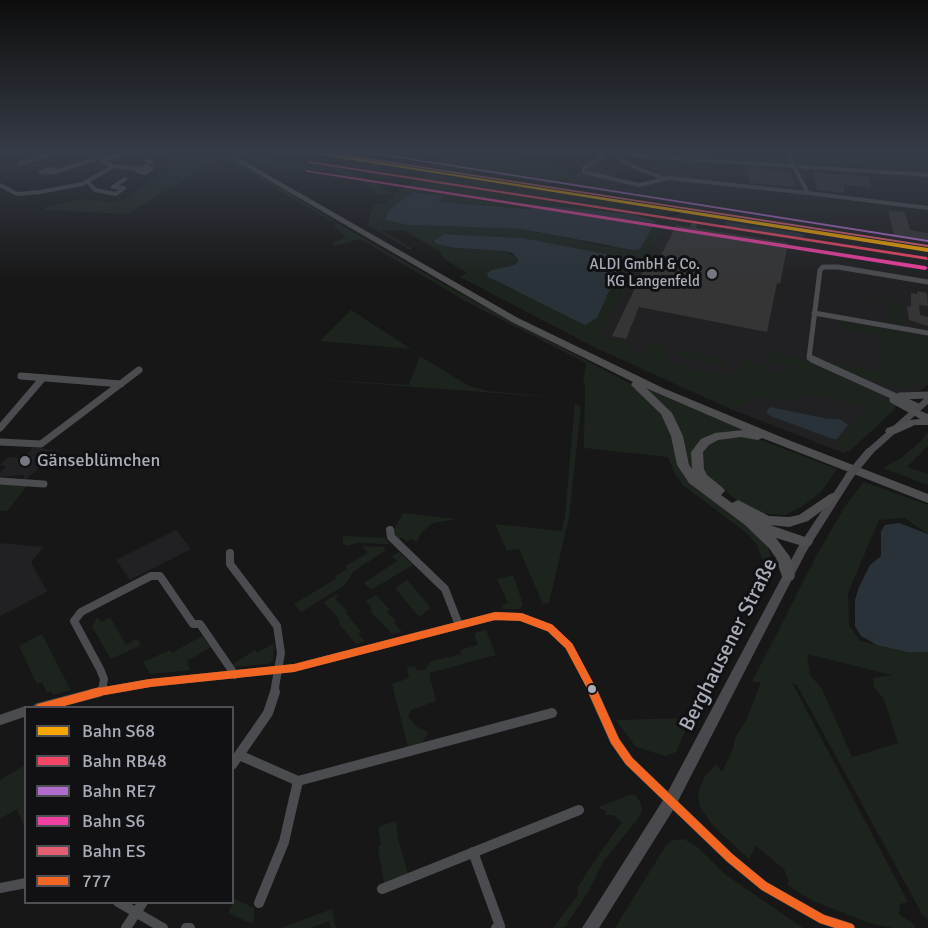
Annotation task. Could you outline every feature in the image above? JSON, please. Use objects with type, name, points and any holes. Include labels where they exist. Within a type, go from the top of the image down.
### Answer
[{"type":"highway","points":[[300,196],[463,291],[594,359],[659,390],[782,442],[928,499]]},
{"type":"highway","points":[[308,196],[442,274],[597,353],[728,412],[928,491]]},
{"type":"highway","points":[[594,359],[636,384],[657,401],[672,423],[683,465],[693,480],[750,522],[779,549],[788,576]]},
{"type":"highway","points":[[920,410],[928,420]]},
{"type":"highway","points":[[891,431],[914,422],[928,420]]},
{"type":"highway","points":[[782,442],[750,435],[727,434],[705,442],[697,452],[698,469],[711,485],[806,542]]},
{"type":"highway","points":[[766,520],[792,521],[812,512],[834,497]]},
{"type":"highway","points":[[750,522],[792,539],[806,542]]},
{"type":"main road","name":"Berghausener Straße","points":[[590,928],[670,802],[806,542],[834,497],[869,452],[891,431],[920,410],[928,399]]},
{"type":"street","points":[[828,196],[928,208]]},
{"type":"street","points":[[920,410],[809,358],[820,270],[824,267],[838,267],[928,282]]},
{"type":"street","points":[[814,313],[928,333]]},
{"type":"street","points":[[0,442],[41,444],[139,370]]},
{"type":"street","points":[[21,376],[121,384]]},
{"type":"street","points":[[0,428],[43,378]]},
{"type":"street","points":[[865,385],[920,410]]},
{"type":"street","points":[[889,394],[909,397],[928,395]]},
{"type":"street","points":[[0,481],[44,484]]},
{"type":"street","points":[[390,530],[391,537],[445,589],[459,625]]},
{"type":"street","points":[[230,553],[230,564],[278,626],[281,653],[280,670],[268,713],[234,762]]},
{"type":"street","points":[[102,691],[104,679],[100,669],[74,621],[81,612],[151,576],[160,576],[193,624],[200,624],[235,675]]},
{"type":"street","points":[[46,706],[102,691],[150,683],[280,670],[495,616],[521,617],[550,628],[569,646],[584,671],[620,748],[629,761],[670,802],[764,886],[822,919],[850,928]]},
{"type":"street","points":[[0,720],[24,712]]},
{"type":"street","points":[[239,756],[298,780],[552,713]]},
{"type":"street","points":[[259,903],[284,842],[298,780]]},
{"type":"street","points":[[382,889],[579,810]]},
{"type":"street","points":[[473,852],[500,927],[496,928]]},
{"type":"street","points":[[0,888],[24,883]]},
{"type":"street","points":[[122,904],[139,908],[163,928]]},
{"type":"street","points":[[126,928],[139,908]]},
{"type":"shaded area","points":[[129,196],[157,196],[127,214],[42,208],[84,199],[112,202]]},
{"type":"shaded area","points":[[289,196],[295,196],[476,302],[629,383],[661,414],[672,436],[680,469],[686,479],[767,543],[772,570],[766,568],[757,545],[748,534],[683,485],[675,474],[668,457],[584,448],[585,384],[583,383],[586,363],[467,302],[360,239],[335,246],[332,243],[346,237],[334,226],[336,224]]},
{"type":"shaded area","points":[[407,196],[443,196],[438,202],[528,209],[544,206],[560,207],[632,214],[656,221],[640,249],[633,250],[521,229],[409,225],[385,220],[388,211]]},
{"type":"shaded area","points":[[408,196],[384,217],[409,225],[521,229],[610,247],[654,219],[632,214],[544,206],[528,209],[438,202],[431,196],[581,196],[678,211],[664,216],[667,217],[661,233],[649,254],[640,259],[600,336],[634,344],[629,352],[642,355],[648,343],[669,347],[666,358],[687,369],[733,375],[742,361],[752,360],[757,365],[767,367],[766,372],[778,375],[779,369],[794,371],[795,366],[766,361],[768,350],[788,355],[792,360],[800,358],[868,389],[894,404],[895,409],[849,452],[835,446],[867,408],[812,394],[785,402],[759,397],[733,410],[594,347],[460,277],[467,273],[443,258],[439,251],[403,230],[382,230],[411,248],[410,250],[368,225],[370,212],[376,204],[385,203],[394,198]],"holes":[[[444,234],[523,238],[614,257],[597,318],[511,289],[488,277],[508,266],[512,267],[518,262],[517,258],[503,251],[457,248]]]},
{"type":"shaded area","points":[[629,196],[928,196],[928,385],[876,420],[844,453],[733,410],[594,347],[640,258],[649,254],[667,217],[680,214],[683,206]]},
{"type":"shaded area","points":[[727,222],[804,234],[803,239],[725,226]]},
{"type":"shaded area","points":[[444,234],[523,238],[605,254],[620,262],[597,318],[585,325],[488,277],[487,273],[492,270],[518,262],[512,253],[436,244],[434,241]]},
{"type":"shaded area","points":[[840,292],[899,301],[899,319],[903,320],[903,326],[891,324],[887,301]]},
{"type":"shaded area","points":[[351,310],[411,349],[320,341]]},
{"type":"shaded area","points":[[841,321],[928,337],[928,367],[926,370],[928,379],[910,388],[898,388],[877,383],[831,365],[832,362],[881,372],[880,335],[842,328]]},
{"type":"shaded area","points":[[677,351],[726,359],[732,363],[726,366],[677,355]]},
{"type":"shaded area","points":[[420,356],[469,386],[488,391],[576,399],[296,378],[409,385]]},
{"type":"shaded area","points":[[639,383],[749,432],[723,432],[712,435],[698,444],[692,461],[709,486],[748,514],[781,531],[746,514],[694,477],[687,467],[681,438],[672,418]]},
{"type":"shaded area","points":[[575,403],[581,407],[569,517],[549,603],[543,604],[519,549],[507,551],[495,524],[562,531]]},
{"type":"shaded area","points":[[770,407],[828,419],[840,419],[848,425],[837,439],[833,439],[773,417],[766,413]]},
{"type":"shaded area","points":[[928,432],[928,446],[907,467],[928,474],[928,485],[883,468],[901,458]]},
{"type":"shaded area","points":[[732,436],[753,437],[837,469],[821,492],[803,506],[785,515],[759,513],[731,496],[705,474],[700,452],[711,442]]},
{"type":"shaded area","name":"Gänseblümchen","points":[[33,447],[60,451],[26,479],[23,479],[24,475],[0,477],[0,473],[6,466],[0,465],[7,457],[24,458]]},
{"type":"shaded area","points":[[864,482],[928,505],[928,534],[904,518],[879,520],[848,593],[849,625],[860,641],[907,652],[928,652],[928,920],[922,914],[797,685],[792,683],[908,902],[900,904],[899,914],[916,926],[914,928],[893,928],[869,923],[811,900],[787,885],[789,881],[784,869],[756,846],[749,859],[715,828],[700,807],[698,793],[705,776],[716,764],[722,772],[733,749],[735,738],[747,719],[761,682],[752,682],[820,549],[846,505]],"holes":[[[807,654],[892,675],[873,678],[874,687],[884,699],[898,743],[852,757],[822,689],[810,675]]]},
{"type":"shaded area","points":[[0,484],[27,486],[7,511],[0,511]]},
{"type":"shaded area","points":[[403,513],[456,519],[433,523],[422,532],[416,543],[412,539],[407,542],[402,537],[397,540],[393,531]]},
{"type":"shaded area","points":[[899,523],[928,534],[928,652],[907,652],[877,645],[861,636],[855,626],[855,600],[870,565],[881,556],[881,531],[885,525]]},
{"type":"shaded area","points":[[176,530],[191,549],[130,580],[116,560]]},
{"type":"shaded area","points":[[343,536],[385,538],[389,544],[357,543],[348,546],[343,544]]},
{"type":"shaded area","points":[[0,543],[44,547],[31,562],[47,592],[0,616]]},
{"type":"shaded area","points":[[362,546],[384,547],[386,550],[353,572],[345,585],[301,612],[294,604],[337,578],[335,576],[347,569],[345,566],[368,553]]},
{"type":"shaded area","points":[[399,552],[413,565],[371,590],[364,583],[397,561],[392,556]]},
{"type":"shaded area","points":[[513,575],[523,604],[520,609],[503,609],[502,605],[508,603],[497,579]]},
{"type":"shaded area","points":[[407,580],[431,608],[419,617],[395,588]]},
{"type":"shaded area","points":[[337,594],[335,598],[347,611],[346,613],[361,632],[358,634],[365,641],[356,644],[324,602]]},
{"type":"shaded area","points":[[376,595],[390,610],[387,612],[402,632],[392,634],[371,612],[371,607],[366,601]]},
{"type":"shaded area","points":[[110,617],[126,645],[137,639],[141,645],[111,659],[92,627],[96,619],[98,618],[101,622]]},
{"type":"shaded area","points":[[486,630],[496,655],[429,673],[436,701],[411,710],[408,717],[417,727],[429,732],[422,743],[408,747],[392,684],[409,678],[407,668],[415,666],[417,671],[427,669],[426,665],[430,664],[429,662],[461,654],[460,650],[478,645],[474,633]]},
{"type":"shaded area","points":[[42,634],[71,690],[53,695],[51,691],[47,693],[42,682],[37,684],[19,646]]},
{"type":"shaded area","points":[[202,636],[211,647],[187,661],[190,670],[150,674],[143,662],[170,650],[172,653]]},
{"type":"shaded area","points":[[274,643],[273,661],[268,664],[235,667],[233,664],[255,650],[257,653]]},
{"type":"shaded area","points":[[691,718],[676,752],[665,756],[636,747],[616,720]]},
{"type":"shaded area","points":[[24,766],[24,826],[17,809],[0,819],[0,780]]},
{"type":"shaded area","points":[[629,795],[635,795],[640,802],[642,810],[637,820],[605,859],[588,892],[565,927],[553,928],[578,895],[577,889],[589,869],[622,822],[613,815],[605,815],[606,811],[598,807]]},
{"type":"shaded area","points":[[396,821],[398,839],[408,874],[384,883],[378,847],[381,845],[378,827]]},
{"type":"shaded area","points":[[684,839],[696,846],[726,875],[803,928],[615,928],[665,847],[672,840]]},
{"type":"shaded area","points":[[234,898],[254,908],[254,921],[250,923],[228,913],[234,904]]},
{"type":"shaded area","points":[[332,909],[336,928],[331,928],[329,921],[311,928],[281,928]]},
{"type":"building","points":[[888,210],[905,212],[910,230],[928,233],[928,240],[894,236]]},
{"type":"building","name":"ALDI GmbH & Co. KG Langenfeld","points":[[692,221],[698,222],[696,228],[788,243],[767,332],[639,307],[626,339],[612,336],[648,261],[658,262],[676,225],[690,227]]},
{"type":"building","points":[[917,291],[927,293],[928,306],[919,305],[920,315],[928,317],[928,326],[909,320],[907,306],[911,307],[911,293],[917,294]]},
{"type":"rail line","name":"S6","points":[[468,196],[925,268]]},
{"type":"rail line","name":"RB48","points":[[528,196],[927,259]]},
{"type":"rail line","name":"S68","points":[[586,196],[928,250]]},
{"type":"rail line","name":"ES","points":[[606,196],[928,246]]},
{"type":"rail line","name":"RE7","points":[[644,196],[928,241]]},
{"type":"transit line","name":"777","points":[[47,706],[102,691],[150,683],[294,668],[495,616],[521,617],[550,628],[569,646],[588,680],[615,741],[629,761],[730,858],[764,886],[822,919],[850,928]]},
{"type":"place","name":"ALDI GmbH & Co. KG Langenfeld","points":[[712,274]]},
{"type":"place","name":"Gänseblümchen","points":[[25,461]]}]
